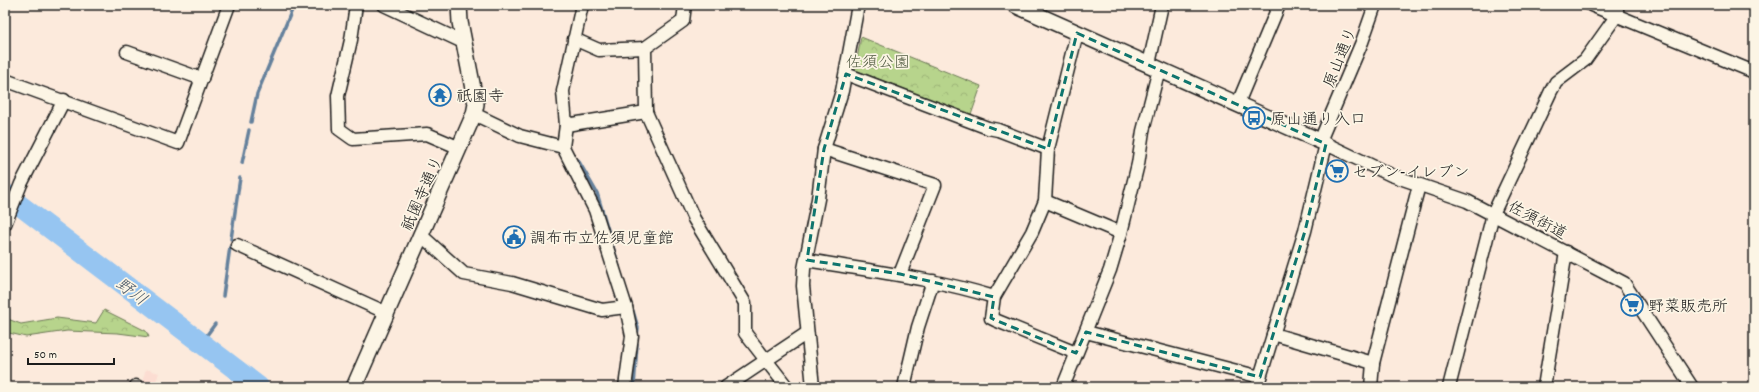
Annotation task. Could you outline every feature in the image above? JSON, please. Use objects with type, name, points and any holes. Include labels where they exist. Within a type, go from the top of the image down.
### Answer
[{"type":"street","points":[[5,80],[64,100],[178,143],[229,5]]},
{"type":"street","points":[[356,5],[351,40],[338,96],[339,129],[353,139],[427,134],[460,148]]},
{"type":"street","points":[[384,5],[465,43]]},
{"type":"street","name":"祇園寺通り","points":[[354,387],[422,236],[474,114],[476,104],[459,5]]},
{"type":"street","points":[[582,5],[563,91],[566,125],[563,147],[595,210],[626,307],[632,336],[625,387]]},
{"type":"street","points":[[574,39],[599,50],[645,48],[683,21],[685,5]]},
{"type":"street","points":[[813,387],[803,286],[818,199],[824,149],[846,74],[858,5]]},
{"type":"street","points":[[1063,387],[1110,270],[1121,233],[1138,164],[1162,5]]},
{"type":"street","points":[[1238,103],[1279,5]]},
{"type":"street","name":"原山通り","points":[[1258,382],[1305,231],[1323,143],[1375,5]]},
{"type":"street","points":[[1591,5],[1617,10],[1684,44],[1754,72]]},
{"type":"street","points":[[1019,6],[1238,103],[1323,143]]},
{"type":"street","points":[[1450,387],[1493,214],[1556,82],[1585,60],[1617,10]]},
{"type":"street","points":[[1076,353],[991,318],[994,296],[1032,232],[1045,201],[1048,149],[1077,33]]},
{"type":"street","points":[[645,48],[646,112],[694,219],[745,303],[745,333],[765,361],[787,387]]},
{"type":"street","points":[[127,52],[202,79]]},
{"type":"street","points":[[846,74],[1048,149]]},
{"type":"street","points":[[5,224],[20,184],[64,100]]},
{"type":"street","points":[[566,125],[646,112]]},
{"type":"street","points":[[474,114],[520,136],[563,147]]},
{"type":"street","name":"佐須街道","points":[[1323,143],[1371,166],[1419,185],[1467,201],[1624,283],[1692,387]]},
{"type":"street","points":[[824,149],[935,185],[900,274]]},
{"type":"street","points":[[1371,387],[1374,363],[1419,185]]},
{"type":"street","points":[[1045,201],[1121,233]]},
{"type":"street","points":[[422,236],[464,274],[512,283],[602,310],[626,307]]},
{"type":"street","points":[[237,245],[387,313]]},
{"type":"street","points":[[1544,387],[1566,252]]},
{"type":"street","points":[[807,260],[900,274],[961,286],[994,296]]},
{"type":"street","points":[[904,387],[918,327],[933,281]]},
{"type":"street","points":[[1086,332],[1258,382]]},
{"type":"street","points":[[726,387],[807,333]]},
{"type":"street","points":[[1273,334],[1374,363]]},
{"type":"highlighted area","points":[[1077,33],[1326,144],[1305,231],[1260,377],[1086,332],[1076,353],[991,318],[994,297],[900,274],[807,260],[824,149],[846,74],[1048,149]]},
{"type":"shaded area","points":[[146,369],[159,373],[154,387],[143,384]]},
{"type":"green space","name":"佐須公園","points":[[861,37],[981,86],[971,115],[855,70]]},
{"type":"green space","points":[[104,310],[146,331],[149,337],[118,333],[67,331],[26,337],[5,332],[5,318],[21,324],[57,318],[96,323]]},
{"type":"waterway","points":[[251,122],[257,94],[294,5]]},
{"type":"waterway","points":[[242,163],[249,130]]},
{"type":"waterway","points":[[578,160],[597,193],[619,267]]},
{"type":"waterway","points":[[231,239],[240,178]]},
{"type":"waterway","name":"野川","points":[[5,194],[259,387]]},
{"type":"waterway","points":[[223,296],[230,247]]},
{"type":"waterway","points":[[633,311],[638,328],[637,336]]},
{"type":"waterway","points":[[201,343],[215,324]]},
{"type":"waterway","points":[[634,387],[637,344]]},
{"type":"place","name":"祇園寺","points":[[440,95]]},
{"type":"place","name":"原山通り入口","points":[[1254,118]]},
{"type":"place","name":"セブン-イレブン","points":[[1337,171]]},
{"type":"place","name":"調布市立佐須児童館","points":[[514,237]]},
{"type":"place","name":"野菜販売所","points":[[1632,305]]}]
